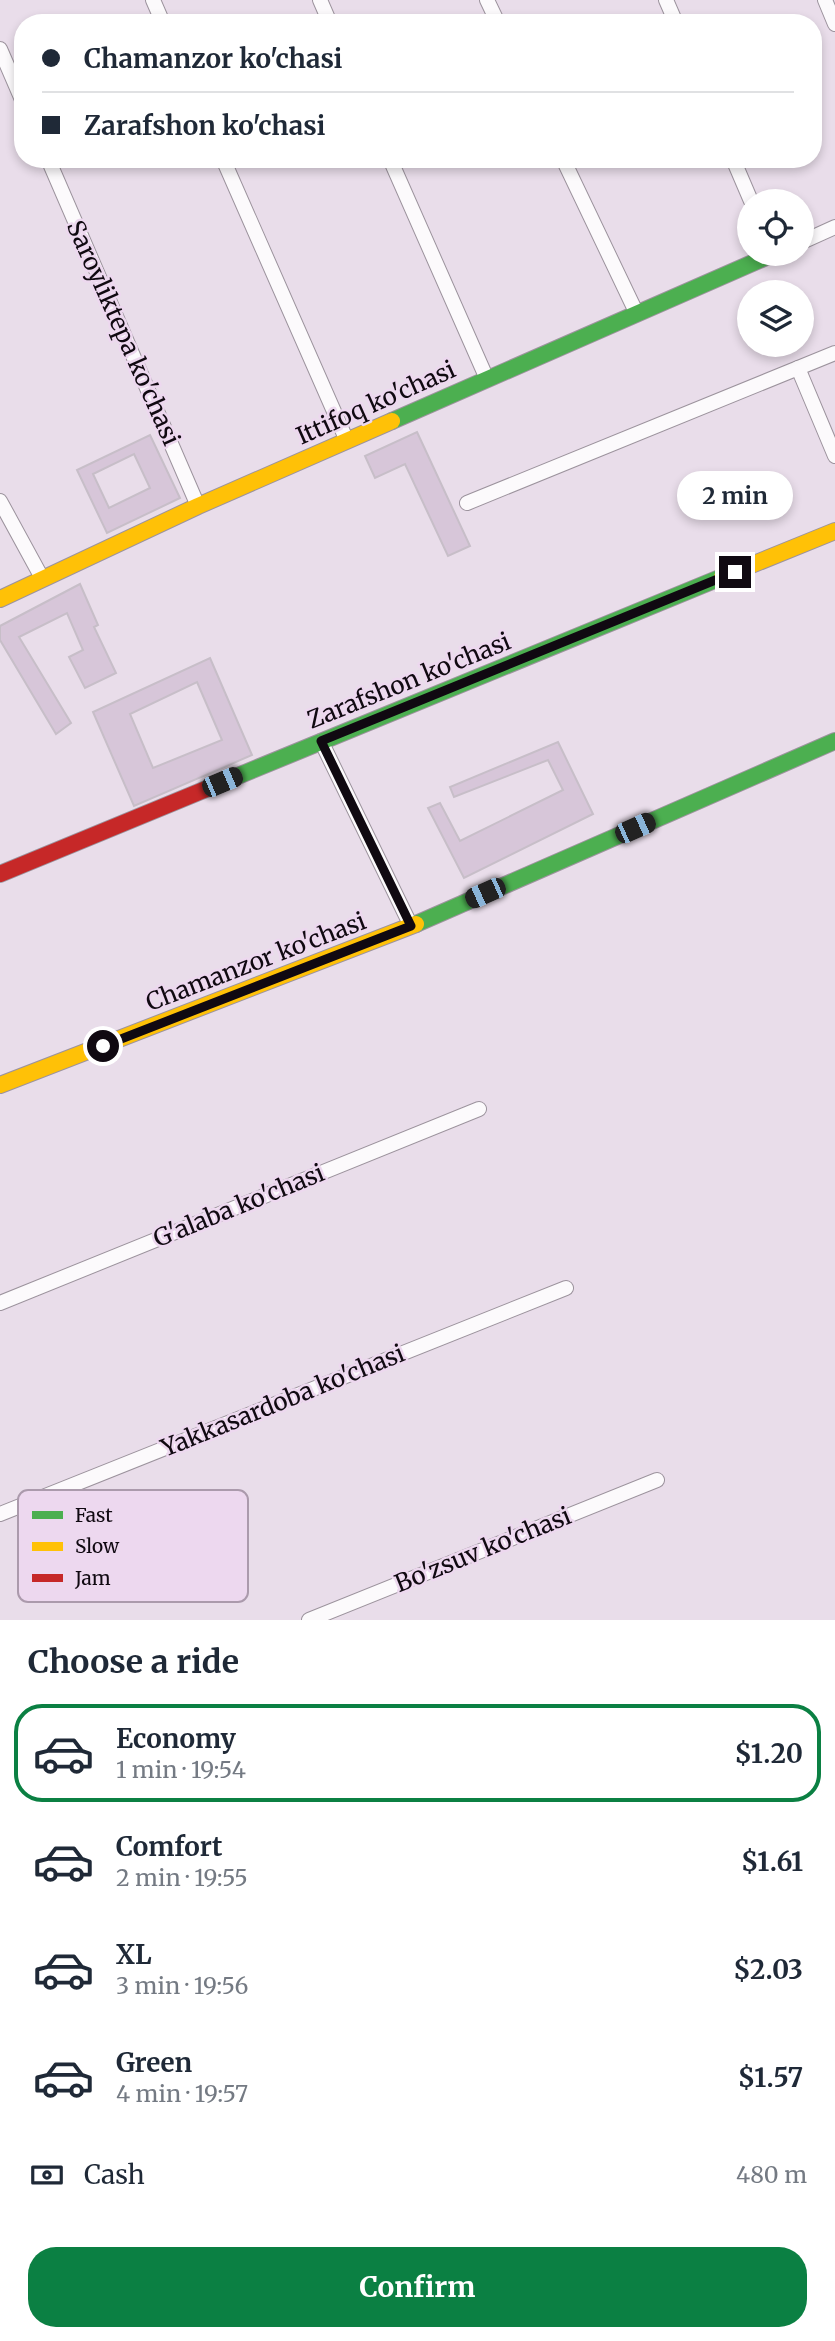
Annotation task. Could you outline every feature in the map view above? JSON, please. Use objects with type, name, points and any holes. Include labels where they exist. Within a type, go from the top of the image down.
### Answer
[{"type":"street","points":[[825,0],[835,24]]},
{"type":"street","points":[[0,49],[14,81]]},
{"type":"street","name":"Saroyliktepa ko'chasi","points":[[52,168],[198,506]]},
{"type":"street","points":[[227,168],[347,441]]},
{"type":"street","points":[[394,168],[487,379]]},
{"type":"street","points":[[567,168],[636,314]]},
{"type":"street","points":[[737,168],[746,189]]},
{"type":"street","points":[[814,237],[835,227]]},
{"type":"street","name":"Ittifoq ko'chasi","points":[[0,599],[198,506],[746,266]]},
{"type":"street","points":[[467,503],[835,353]]},
{"type":"street","points":[[797,368],[835,456]]},
{"type":"street","points":[[0,501],[42,578]]},
{"type":"street","name":"Zarafshon ko'chasi","points":[[0,874],[835,531]]},
{"type":"street","points":[[321,741],[411,926]]},
{"type":"street","name":"Chamanzor ko'chasi","points":[[0,1085],[411,926],[835,741]]},
{"type":"street","name":"G'alaba ko'chasi","points":[[0,1303],[479,1109]]},
{"type":"street","name":"Yakkasardoba ko'chasi","points":[[60,1490],[566,1288]]},
{"type":"street","name":"Bo'zsuv ko'chasi","points":[[309,1620],[657,1480]]},
{"type":"street","name":"Yakkasardoba ko'chasi","points":[[0,1514],[18,1507]]},
{"type":"building","points":[[417,432],[470,546],[448,556],[405,464],[375,478],[365,456]]},
{"type":"building","points":[[150,435],[180,498],[107,533],[77,470]],"holes":[[[134,454],[150,488],[109,508],[93,474]]]},
{"type":"building","points":[[80,584],[98,625],[94,627],[116,673],[85,688],[69,657],[83,650],[67,613],[19,637],[71,723],[56,734],[0,640],[0,626]]},
{"type":"building","points":[[210,658],[252,755],[134,806],[93,712]],"holes":[[[197,682],[222,740],[153,768],[130,714]]]},
{"type":"building","points":[[558,742],[593,814],[464,878],[428,808],[440,803],[460,841],[563,790],[548,760],[454,797],[450,787]]},
{"type":"traffic: fast","points":[[392,421],[746,266]]},
{"type":"traffic: fast","points":[[211,787],[722,577]]},
{"type":"traffic: fast","points":[[416,924],[835,741]]},
{"type":"traffic: slow","points":[[0,599],[198,506],[392,421]]},
{"type":"traffic: slow","points":[[722,577],[835,531]]},
{"type":"traffic: slow","points":[[0,1085],[416,924]]},
{"type":"traffic: jam","points":[[0,874],[211,787]]},
{"type":"route","points":[[103,1046],[411,926],[321,741],[735,572]]}]
